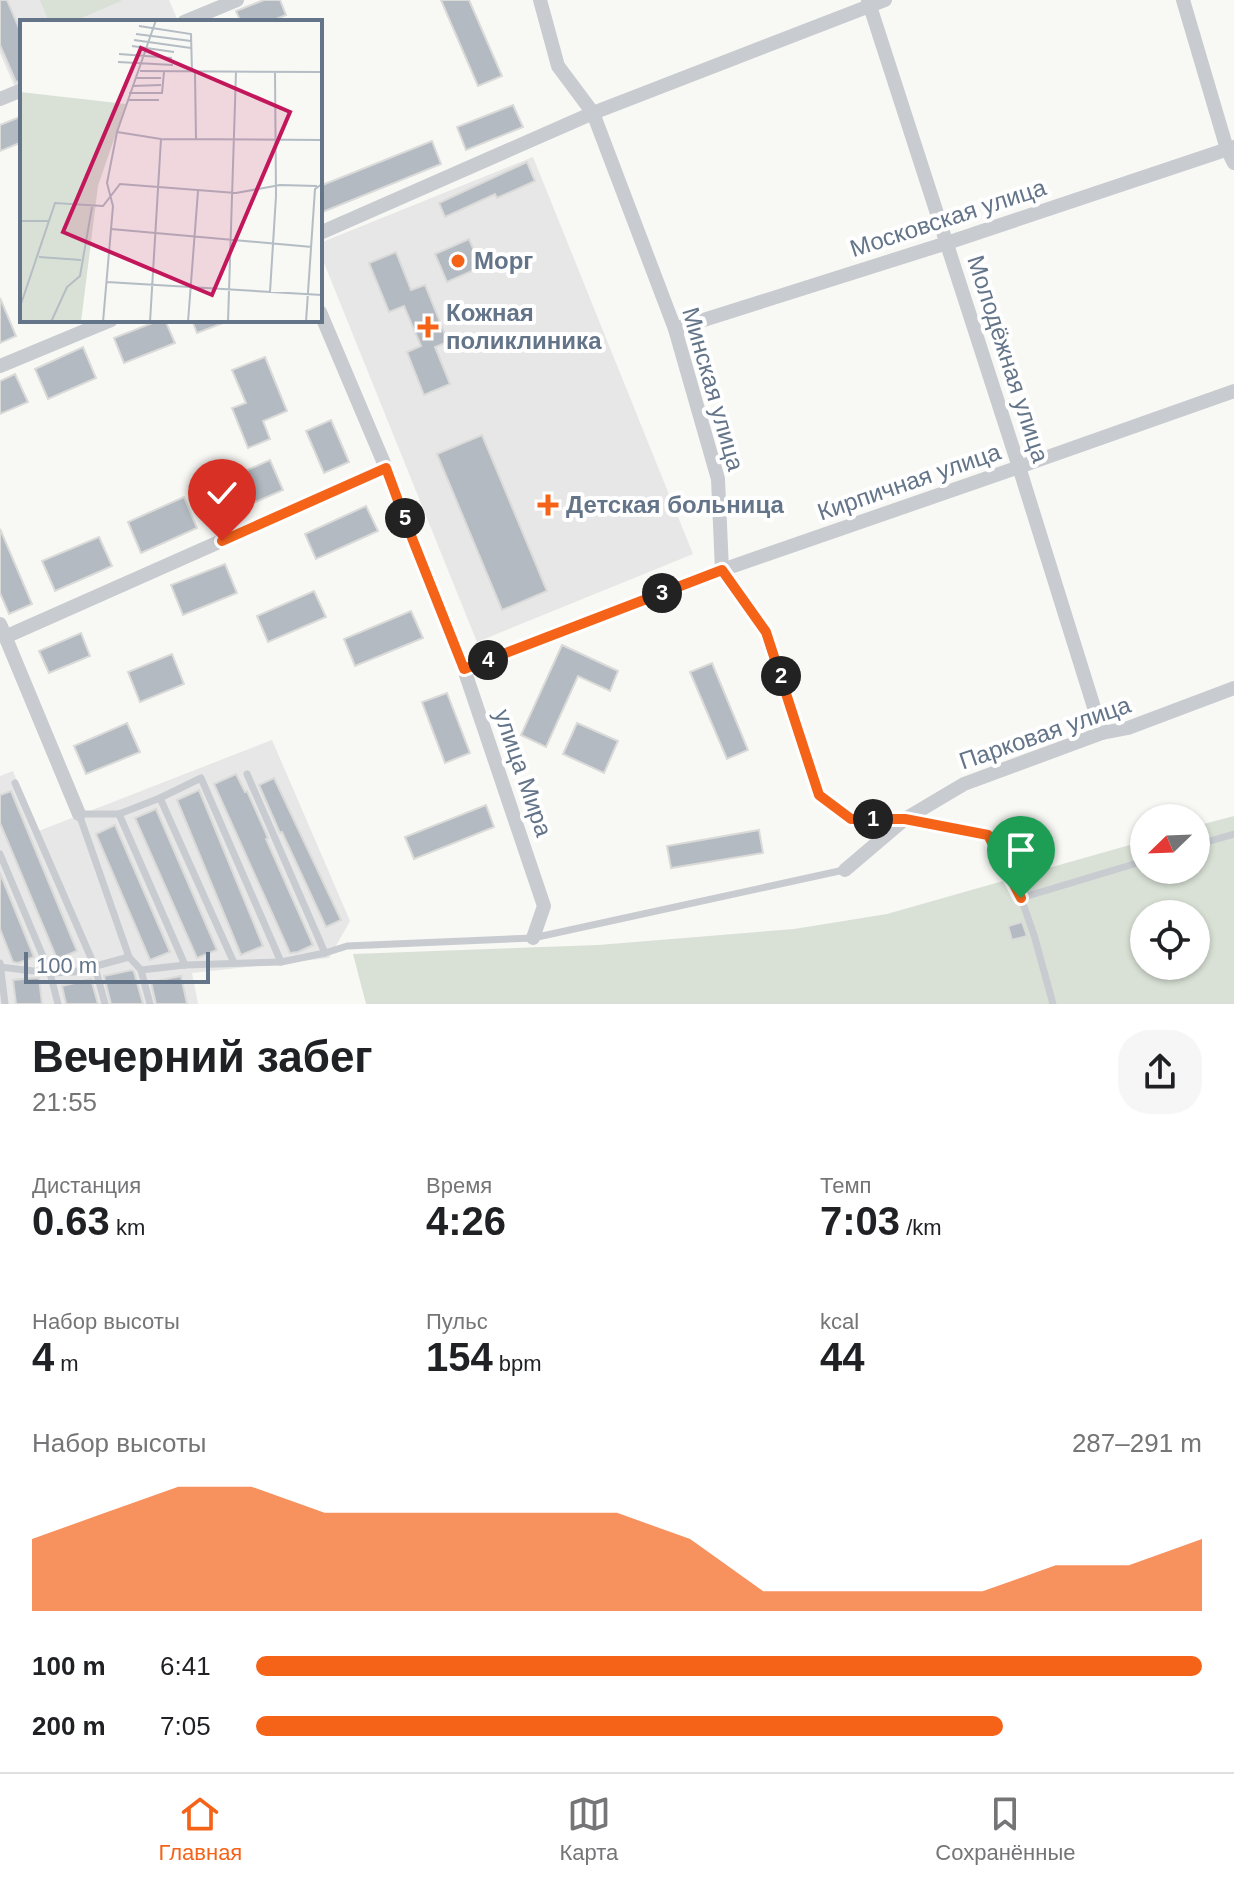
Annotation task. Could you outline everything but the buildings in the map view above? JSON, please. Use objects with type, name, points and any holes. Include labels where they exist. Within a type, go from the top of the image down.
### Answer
[{"type":"street","points":[[194,0],[201,19],[237,0]]},
{"type":"street","name":"Минская улица","points":[[540,0],[558,66],[593,113],[675,329],[718,479],[722,570]]},
{"type":"street","points":[[322,232],[593,113],[869,3],[885,0]]},
{"type":"street","points":[[1183,0],[1234,163]]},
{"type":"street","name":"Молодёжная улица","points":[[869,3],[1102,733]]},
{"type":"street","points":[[0,99],[20,91]]},
{"type":"street","name":"Московская улица","points":[[675,329],[947,243],[1231,148]]},
{"type":"street","name":"улица Мира","points":[[322,317],[386,468],[464,669],[544,906],[533,938]]},
{"type":"street","points":[[0,366],[106,322]]},
{"type":"street","name":"Кирпичная улица","points":[[464,669],[722,570],[1234,391]]},
{"type":"street","points":[[79,814],[4,643],[386,468]]},
{"type":"street","points":[[722,570],[766,632],[819,795],[851,819],[905,819]]},
{"type":"street","name":"Парковая улица","points":[[845,870],[905,819],[964,784],[1234,688]]},
{"type":"lane","points":[[247,774],[325,953]]},
{"type":"lane","points":[[150,1004],[141,970],[129,957],[79,814],[119,814],[201,778],[281,962]]},
{"type":"lane","points":[[15,783],[95,967],[105,1004]]},
{"type":"lane","points":[[160,798],[234,963]]},
{"type":"lane","points":[[119,814],[185,965]]},
{"type":"lane","points":[[905,819],[988,835],[1021,898],[1053,1004]]},
{"type":"lane","points":[[1210,841],[1234,834]]},
{"type":"lane","points":[[0,854],[50,973],[58,1004]]},
{"type":"lane","points":[[1021,898],[1130,865]]},
{"type":"lane","points":[[141,970],[185,965],[281,962],[347,946],[533,938],[845,870]]},
{"type":"lane","points":[[5,1004],[0,965],[50,973],[74,972],[129,957]]},
{"type":"shaded area","points":[[0,0],[169,0],[178,20],[20,20],[20,88],[16,90],[0,53]]},
{"type":"shaded area","points":[[40,0],[121,0],[77,20],[48,20]]},
{"type":"shaded area","points":[[533,157],[693,554],[477,642],[322,258],[322,242]]},
{"type":"shaded area","points":[[272,740],[350,921],[329,958],[192,973],[198,1004],[0,1004],[0,776],[13,771],[36,832]]},
{"type":"shaded area","points":[[1234,816],[1234,1004],[366,1004],[353,954],[598,945],[794,929],[887,914],[1130,845],[1130,884],[1210,884],[1210,822]]},
{"type":"place","name":"Морг","points":[[458,261]]},
{"type":"place","name":"Кожная поликлиника","points":[[428,327]]},
{"type":"place","name":"Детская больница","points":[[548,505]]},
{"type":"route","points":[[222,541],[386,468],[464,669],[722,570],[766,632],[819,795],[851,819],[905,819],[988,835],[1021,898]]}]
